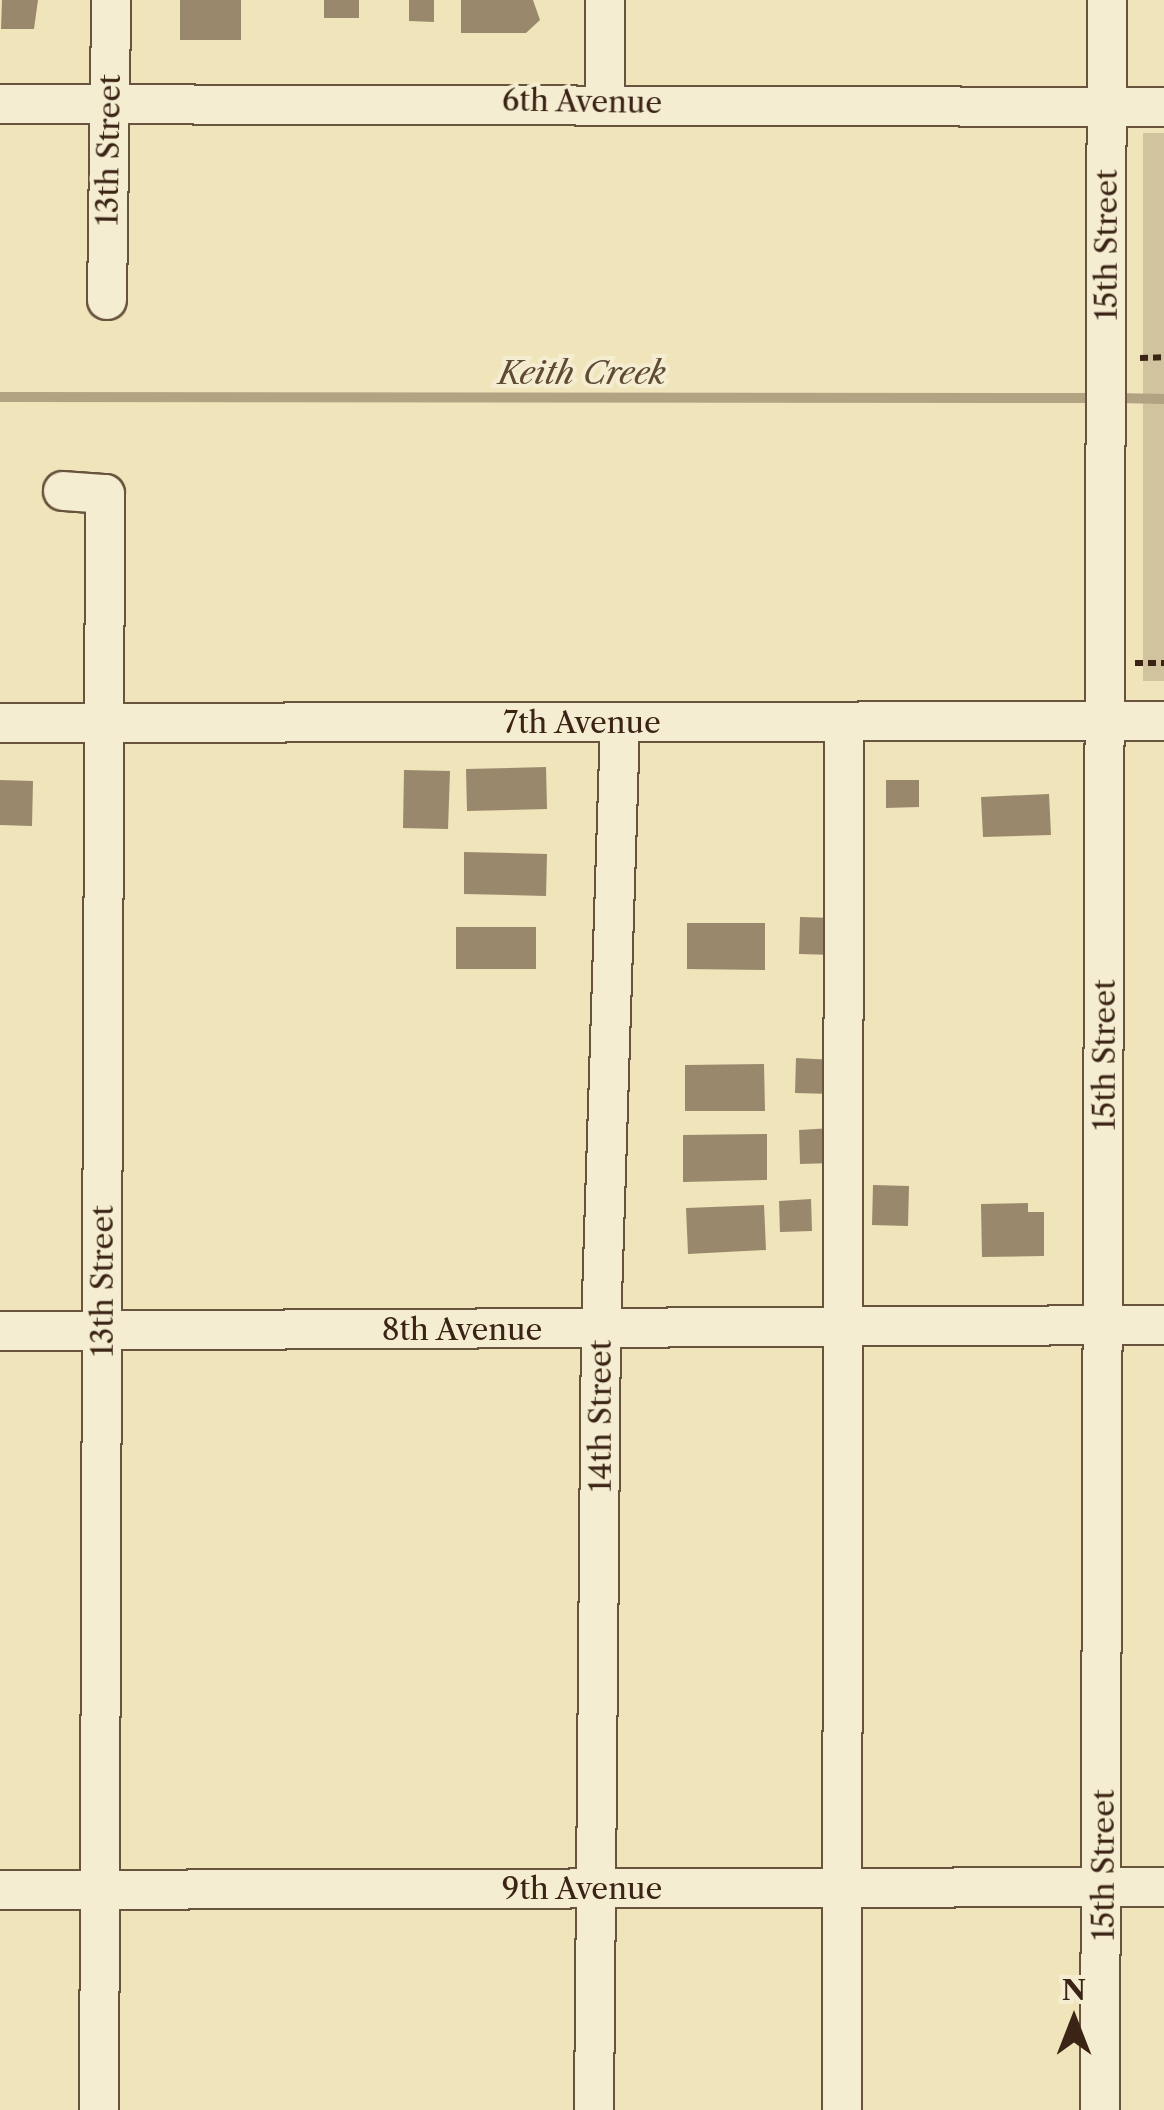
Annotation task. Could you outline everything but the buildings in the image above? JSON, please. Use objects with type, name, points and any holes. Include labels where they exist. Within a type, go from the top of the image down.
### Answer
[{"type":"street","name":"13th Street","points":[[107,300],[111,0]]},
{"type":"street","points":[[605,0],[605,101]]},
{"type":"street","name":"15th Street","points":[[1100,2110],[1106,1888],[1107,0]]},
{"type":"street","name":"6th Avenue","points":[[0,104],[605,101],[1164,107]]},
{"type":"street","name":"13th Street","points":[[63,491],[105,494],[103,1890],[99,2110]]},
{"type":"street","name":"7th Avenue","points":[[0,723],[1164,721]]},
{"type":"street","points":[[842,2110],[844,722]]},
{"type":"street","name":"14th Street","points":[[594,2110],[602,1329],[620,723]]},
{"type":"street","name":"8th Avenue","points":[[0,1331],[1164,1325]]},
{"type":"street","name":"9th Avenue","points":[[0,1890],[1164,1887]]},
{"type":"path","points":[[1147,357],[1164,358]]},
{"type":"path","points":[[1143,663],[1164,663]]},
{"type":"shaded area","points":[[1143,133],[1164,133],[1164,681],[1143,681]]},
{"type":"waterway","name":"Keith Creek","points":[[0,397],[1098,398]]},
{"type":"waterway","name":"Keith Creek","points":[[1115,398],[1164,399]]}]
